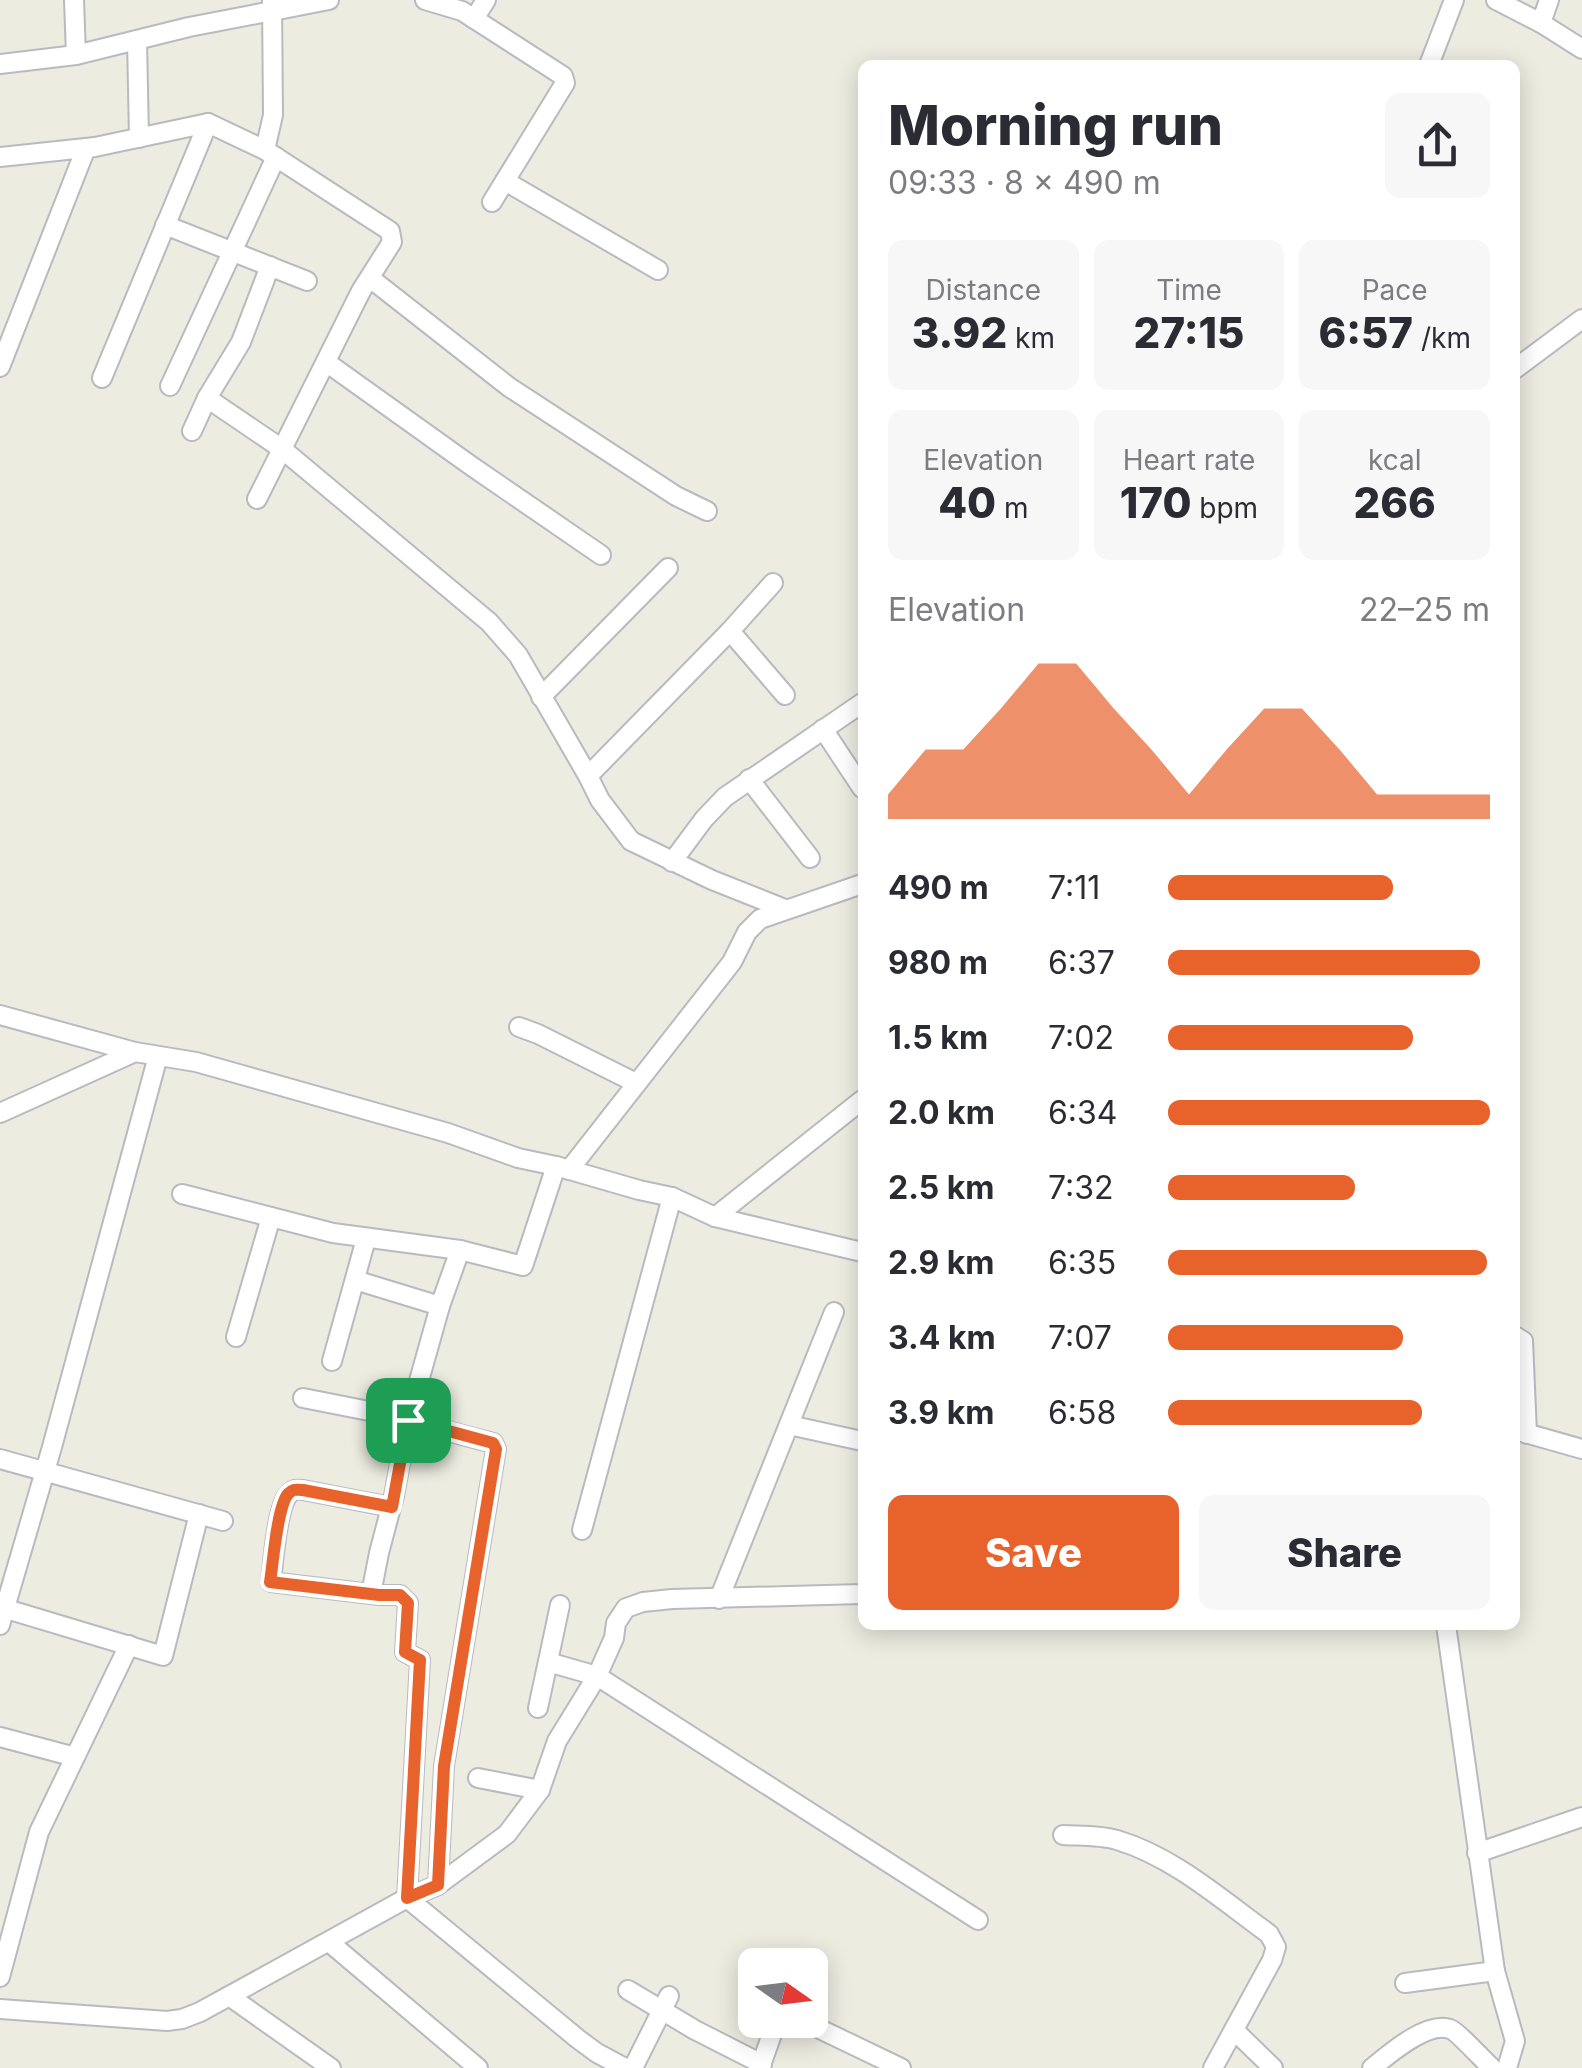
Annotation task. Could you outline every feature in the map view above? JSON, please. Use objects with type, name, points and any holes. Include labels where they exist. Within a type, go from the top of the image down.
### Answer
[{"type":"street","points":[[74,0],[76,55]]},
{"type":"street","points":[[0,64],[76,55],[272,6],[329,0]]},
{"type":"street","points":[[425,0],[462,11],[563,76],[565,82],[492,202]]},
{"type":"street","points":[[474,19],[486,0]]},
{"type":"street","points":[[1431,60],[1454,0]]},
{"type":"street","points":[[1496,0],[1582,49]]},
{"type":"street","points":[[1540,23],[1549,0]]},
{"type":"street","points":[[170,386],[270,153],[272,6]]},
{"type":"street","points":[[137,40],[139,138]]},
{"type":"street","points":[[102,378],[208,122]]},
{"type":"street","points":[[0,158],[86,148],[208,122],[270,153],[390,231],[392,242],[257,499]]},
{"type":"street","points":[[0,366],[86,148]]},
{"type":"street","points":[[504,181],[658,270]]},
{"type":"street","points":[[166,225],[307,281]]},
{"type":"street","points":[[192,431],[241,342],[270,266]]},
{"type":"street","points":[[370,278],[509,387],[676,496],[707,512]]},
{"type":"street","points":[[1520,366],[1582,318]]},
{"type":"street","points":[[326,362],[601,555]]},
{"type":"street","points":[[207,398],[282,449],[489,622],[518,655],[622,832],[672,862],[785,910]]},
{"type":"street","points":[[541,697],[668,568]]},
{"type":"street","points":[[588,776],[773,584]]},
{"type":"street","points":[[730,631],[785,695]]},
{"type":"street","points":[[672,862],[724,797],[858,706]]},
{"type":"street","points":[[823,729],[858,778]]},
{"type":"street","points":[[749,779],[810,858]]},
{"type":"street","points":[[182,1194],[332,1233],[460,1250],[522,1266],[562,1168],[732,962],[747,932],[760,919],[858,885]]},
{"type":"street","points":[[4,1020],[135,1052],[196,1062],[518,1158],[672,1197],[715,1217],[858,1251]]},
{"type":"street","points":[[519,1027],[636,1082]]},
{"type":"street","points":[[0,1114],[135,1052]]},
{"type":"street","points":[[158,1056],[45,1472],[1,1613],[163,1656],[199,1514]]},
{"type":"street","points":[[715,1217],[858,1103]]},
{"type":"street","points":[[582,1530],[672,1197]]},
{"type":"street","points":[[236,1336],[271,1217]]},
{"type":"street","points":[[332,1361],[366,1239]]},
{"type":"street","points":[[371,1594],[408,1420],[460,1250]]},
{"type":"street","points":[[355,1280],[440,1306]]},
{"type":"street","points":[[719,1599],[834,1312]]},
{"type":"street","points":[[1520,1339],[1521,1432],[1582,1449]]},
{"type":"street","points":[[303,1398],[408,1420],[493,1443],[496,1449],[444,1766],[438,1885]]},
{"type":"street","points":[[788,1425],[858,1440]]},
{"type":"street","points":[[0,1459],[223,1521]]},
{"type":"street","points":[[392,1507],[295,1490],[282,1508],[270,1582],[400,1595],[408,1603],[405,1652],[420,1660],[407,1898]]},
{"type":"street","points":[[0,2009],[182,2019],[438,1885],[507,1834],[540,1790],[557,1740],[597,1676],[614,1638],[616,1623],[626,1608],[658,1600],[858,1594]]},
{"type":"street","points":[[538,1708],[560,1605]]},
{"type":"street","points":[[1447,1630],[1495,1972],[1516,2041],[1507,2068]]},
{"type":"street","points":[[0,1977],[39,1832],[129,1645]]},
{"type":"street","points":[[548,1662],[597,1676],[978,1920]]},
{"type":"street","points":[[0,1736],[75,1758]]},
{"type":"street","points":[[478,1778],[540,1790]]},
{"type":"street","points":[[1478,1853],[1582,1817]]},
{"type":"street","points":[[1062,1835],[1119,1841],[1179,1868],[1269,1934],[1276,1947],[1272,1960],[1213,2068]]},
{"type":"street","points":[[407,1898],[578,2039],[624,2068]]},
{"type":"street","points":[[329,1942],[478,2068]]},
{"type":"street","points":[[1405,1983],[1495,1972]]},
{"type":"street","points":[[628,1990],[665,2003],[761,2066],[771,2038]]},
{"type":"street","points":[[229,1996],[332,2068]]},
{"type":"street","points":[[633,2068],[665,2003]]},
{"type":"street","points":[[1372,2068],[1396,2061],[1420,2033],[1444,2028],[1454,2030],[1492,2068]]},
{"type":"street","points":[[1235,2031],[1273,2068]]},
{"type":"street","points":[[828,2033],[902,2068]]},
{"type":"route","points":[[408,1420],[493,1443],[496,1449],[444,1766],[438,1885],[407,1898],[420,1660],[405,1652],[408,1603],[400,1595],[270,1582],[282,1508],[295,1490],[392,1507],[408,1420]]}]
